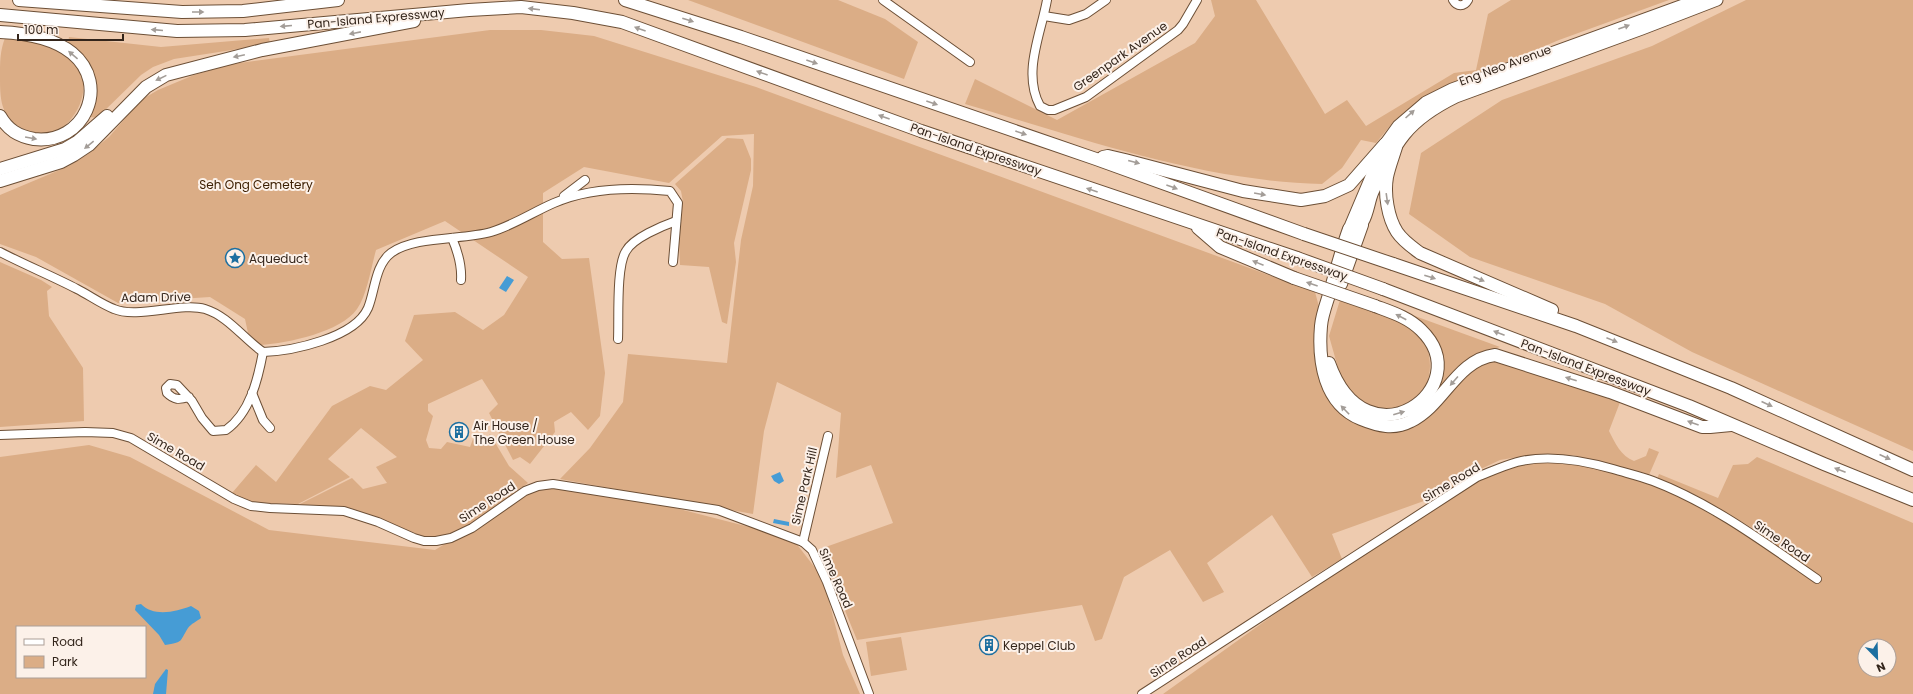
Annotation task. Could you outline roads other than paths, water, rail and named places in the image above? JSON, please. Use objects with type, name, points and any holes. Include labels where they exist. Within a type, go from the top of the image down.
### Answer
[{"type":"highway","name":"Pan-Island Expressway","points":[[19,0],[182,12],[243,11],[338,0]]},
{"type":"highway","points":[[625,0],[741,37],[1096,159],[1304,234],[1576,326],[1731,388],[1913,470]]},
{"type":"highway","name":"Pan-Island Expressway","points":[[0,15],[177,31],[245,30],[433,13],[521,7],[622,22],[921,131],[1195,225],[1297,258],[1383,289],[1689,406],[1731,425],[1913,500]]},
{"type":"highway","points":[[0,181],[61,162],[74,155],[89,145],[146,88],[157,80],[179,71],[225,58],[417,21],[433,13]]},
{"type":"highway","points":[[0,32],[25,33],[54,43],[71,52],[84,67],[90,85],[90,93],[86,111],[78,125],[66,134],[50,139],[32,138],[18,135],[6,125],[0,116]]},
{"type":"highway","points":[[0,169],[50,154],[77,142],[125,98],[140,88],[146,88]]},
{"type":"highway","points":[[1096,159],[1111,156],[1242,191],[1301,200],[1325,196],[1349,185],[1390,145]]},
{"type":"highway","points":[[1390,145],[1386,197],[1390,215],[1397,232],[1407,243],[1420,253],[1550,309],[1576,326]]},
{"type":"highway","points":[[1195,225],[1220,247],[1294,278],[1375,306],[1395,313],[1412,322],[1420,329],[1432,344],[1436,358],[1436,375],[1428,394],[1420,403],[1398,415],[1384,416],[1374,414],[1350,399],[1334,377],[1325,349],[1324,337],[1334,304],[1362,224]]},
{"type":"highway","points":[[1349,229],[1321,324],[1320,351],[1322,368],[1332,394],[1349,414],[1377,425],[1393,427],[1410,422],[1422,415],[1465,368],[1486,356],[1495,355],[1610,392],[1702,427],[1710,428],[1731,425]]},
{"type":"main road","name":"Eng Neo Avenue","points":[[1362,224],[1398,126],[1426,102],[1452,89],[1697,0]]},
{"type":"main road","name":"Eng Neo Avenue","points":[[1349,229],[1390,145],[1432,108],[1456,97],[1642,30],[1717,0]]},
{"type":"main road","points":[[1349,229],[1354,229],[1362,224]]},
{"type":"street","points":[[883,0],[970,62]]},
{"type":"street","points":[[1047,0],[1044,16],[1070,20],[1086,14],[1106,0]]},
{"type":"street","name":"Greenpark Avenue","points":[[1044,16],[1034,57],[1032,82],[1035,96],[1043,108],[1048,110],[1061,108],[1092,93],[1178,30],[1197,0]]},
{"type":"street","points":[[1453,0],[1456,4],[1461,6],[1468,0]]},
{"type":"street","points":[[553,204],[585,180]]},
{"type":"street","points":[[189,397],[208,427],[213,432],[220,432],[231,427],[242,413],[252,393],[263,352],[296,348],[347,330],[362,317],[368,308],[378,272],[386,258],[391,253],[416,244],[490,232],[510,225],[553,204],[583,194],[608,190],[642,188],[670,191],[678,203],[673,262]]},
{"type":"street","points":[[618,339],[619,270],[626,250],[650,232],[676,221]]},
{"type":"street","points":[[452,238],[462,269],[461,280]]},
{"type":"street","name":"Adam Drive","points":[[0,252],[77,289],[115,310],[148,311],[202,308],[210,311],[240,332],[263,352]]},
{"type":"street","points":[[252,393],[263,420],[270,428]]},
{"type":"street","name":"Sime Road","points":[[0,435],[9,436],[85,432],[113,433],[131,438],[234,499],[251,506],[344,511],[424,541],[451,538],[472,528],[525,491],[538,486],[553,484],[718,510],[803,542],[812,550],[827,582],[869,694]]},
{"type":"street","name":"Sime Road","points":[[0,440],[9,436]]},
{"type":"street","name":"Sime Park Hill","points":[[803,542],[828,436]]},
{"type":"street","name":"Sime Road","points":[[1142,694],[1478,477],[1498,468],[1518,462],[1552,459],[1572,460],[1602,466],[1652,481],[1691,498],[1711,509],[1761,540],[1817,579]]},
{"type":"water","points":[[507,276],[514,280],[506,292],[499,288]]},
{"type":"water","points":[[780,472],[784,481],[779,484],[774,481],[771,476]]},
{"type":"water","points":[[774,519],[789,522],[789,526],[773,523]]},
{"type":"water","points":[[141,604],[152,611],[158,612],[179,610],[191,606],[199,611],[201,618],[189,627],[180,641],[165,645],[159,635],[135,610],[136,605]]},
{"type":"water","points":[[166,669],[168,670],[166,694],[153,694],[155,684]]},
{"type":"place","name":"Aqueduct","points":[[235,258]]},
{"type":"place","name":"Air House / The Green House","points":[[459,432]]},
{"type":"place","name":"Keppel Club","points":[[989,645]]},
{"type":"park label","name":"Seh Ong Cemetery","points":[[256,184]]}]
